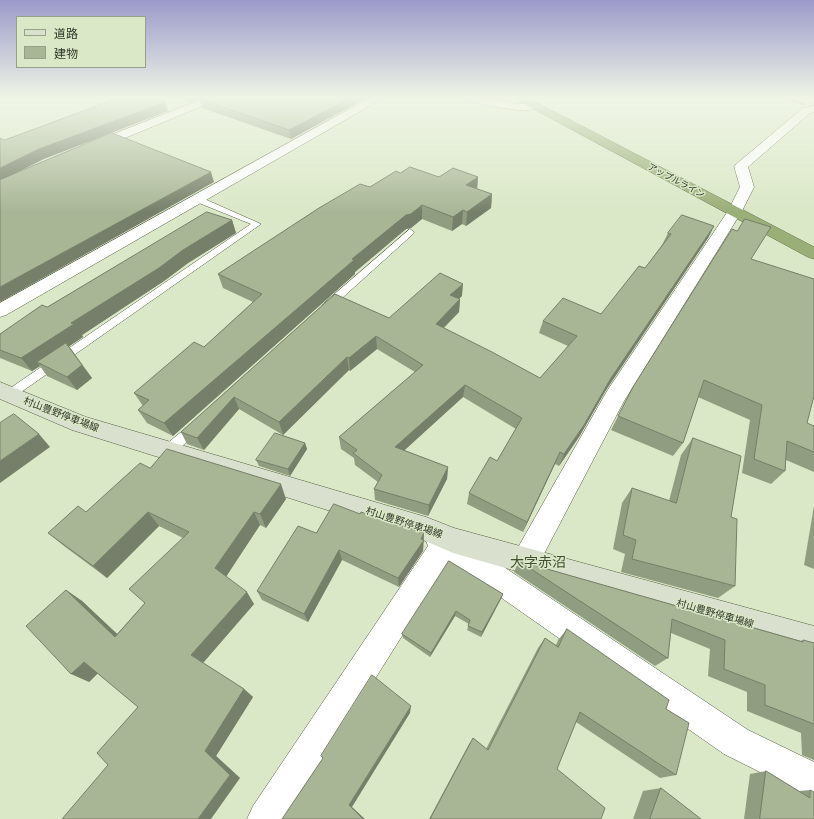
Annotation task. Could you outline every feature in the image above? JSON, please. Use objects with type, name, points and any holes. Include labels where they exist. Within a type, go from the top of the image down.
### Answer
[{"type":"highway","name":"アップルライン","points":[[590,135],[735,210],[814,254]]},
{"type":"main road","name":"村山豊野停車場線","points":[[5,392],[80,424],[169,450],[436,536],[814,641]]},
{"type":"street","points":[[80,152],[123,135]]},
{"type":"street","points":[[0,311],[313,135]]},
{"type":"street","points":[[526,560],[615,397],[735,210],[747,187],[741,166],[777,135]]},
{"type":"street","points":[[266,819],[436,536],[736,742],[814,781]]},
{"type":"lane","points":[[5,392],[257,224],[197,199]]},
{"type":"lane","points":[[318,314],[410,232]]},
{"type":"lane","points":[[169,450],[204,419]]},
{"type":"building","points":[[17,135],[76,135],[39,149],[0,168],[0,138],[4,140]]},
{"type":"building","points":[[107,135],[118,135],[211,172],[0,287],[0,180]]},
{"type":"building","points":[[410,167],[439,177],[453,168],[478,177],[466,185],[492,194],[467,212],[463,210],[453,217],[422,205],[411,214],[406,215],[352,259],[354,260],[164,423],[138,410],[149,400],[134,393],[194,342],[204,347],[262,294],[218,274],[319,208],[360,184],[370,187],[396,171],[400,173]]},
{"type":"building","points":[[207,212],[232,220],[71,323],[74,324],[21,358],[0,350],[0,334],[42,305],[47,307]]},
{"type":"building","points":[[682,215],[714,226],[611,378],[584,425],[564,454],[560,452],[527,522],[469,493],[490,457],[497,461],[522,418],[465,385],[395,447],[448,467],[429,505],[374,489],[382,475],[353,453],[357,450],[339,437],[423,365],[376,336],[349,358],[347,357],[279,422],[234,397],[197,438],[181,432],[335,294],[389,318],[440,273],[463,284],[450,295],[460,299],[436,324],[540,378],[577,336],[543,321],[563,298],[601,314],[639,266],[645,268],[671,234],[668,233]]},
{"type":"building","points":[[745,219],[771,227],[751,259],[814,279],[814,396],[807,423],[814,426],[814,452],[787,441],[785,471],[754,459],[762,405],[704,380],[683,443],[618,416],[633,387],[732,229],[737,231]]},
{"type":"building","points":[[66,343],[82,365],[67,377],[37,362]]},
{"type":"building","points":[[14,414],[39,434],[0,461],[0,423]]},
{"type":"building","points":[[275,433],[305,443],[288,469],[256,460]]},
{"type":"building","points":[[693,438],[741,456],[731,517],[737,519],[735,586],[632,559],[636,540],[623,535],[632,488],[676,503]]},
{"type":"building","points":[[167,449],[281,484],[260,514],[254,512],[215,568],[247,592],[191,655],[244,689],[205,751],[230,775],[198,819],[62,819],[108,765],[97,753],[138,707],[84,662],[71,674],[26,626],[66,590],[115,637],[145,603],[129,589],[189,532],[148,512],[93,566],[48,533],[78,506],[86,512],[140,463],[150,468]]},
{"type":"building","points":[[334,504],[360,514],[361,512],[424,533],[421,539],[424,540],[398,578],[339,550],[304,614],[257,591],[298,526],[316,533]]},
{"type":"building","points":[[449,561],[503,594],[482,632],[468,626],[470,620],[456,611],[431,653],[402,634]]},
{"type":"building","points":[[519,561],[803,642],[803,640],[814,643],[814,724],[765,705],[765,685],[724,669],[725,640],[672,619],[668,658]]},
{"type":"building","points":[[567,629],[669,700],[666,709],[689,723],[676,775],[580,712],[557,769],[605,808],[601,819],[430,819],[473,738],[488,750],[545,638],[558,647]]},
{"type":"building","points":[[372,675],[411,706],[349,805],[363,819],[282,819],[323,758],[321,756]]},
{"type":"building","points":[[766,771],[810,798],[810,790],[814,792],[814,819],[760,819]]},
{"type":"building","points":[[661,788],[701,819],[650,819]]},
{"type":"district","name":"大字赤沼","points":[[538,563]]}]
